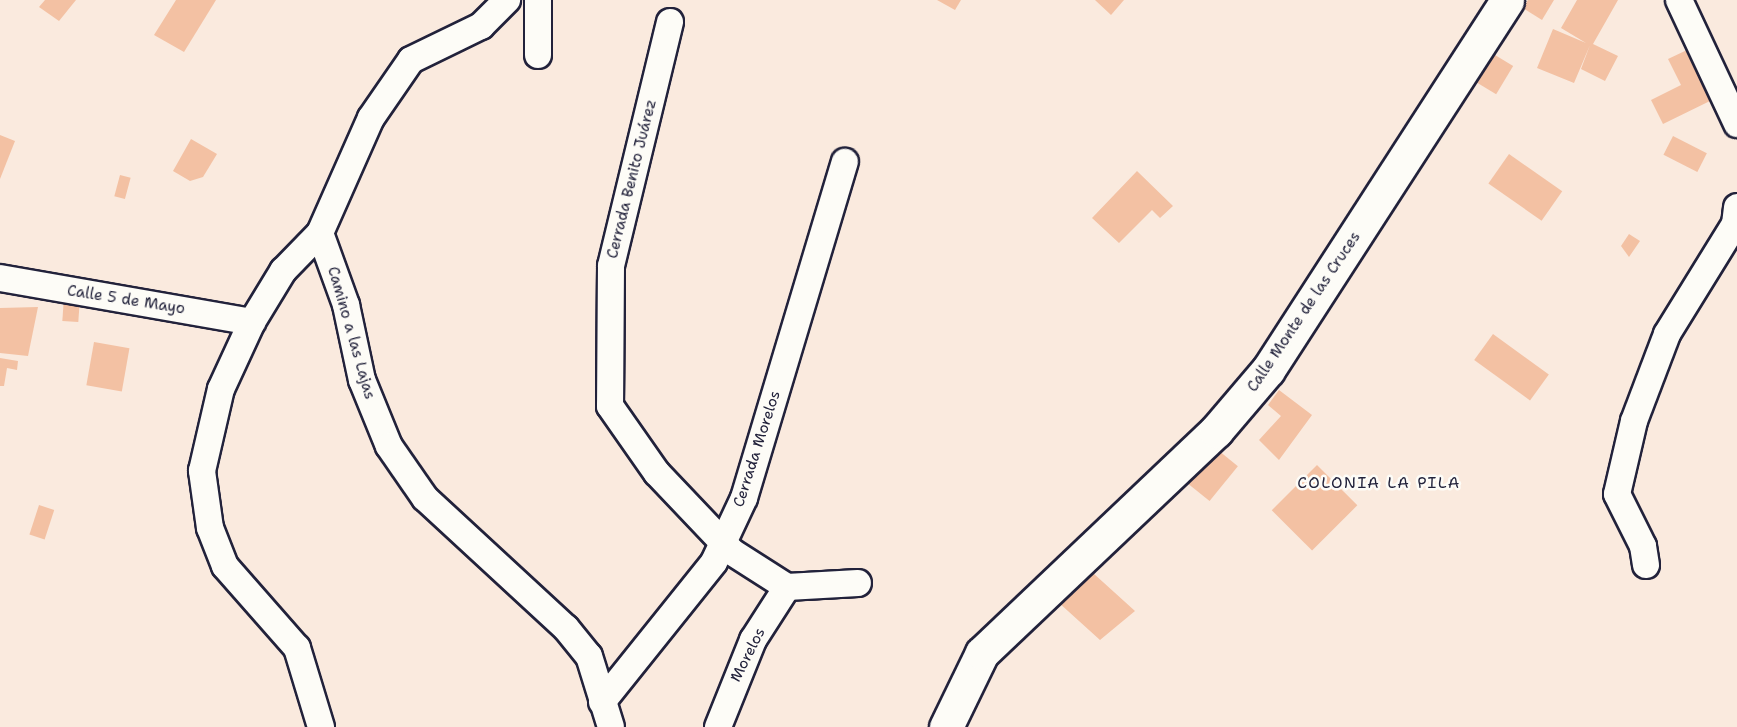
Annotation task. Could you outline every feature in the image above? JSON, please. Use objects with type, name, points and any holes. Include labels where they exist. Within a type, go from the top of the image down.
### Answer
[{"type":"street","points":[[321,727],[297,648],[225,566],[210,528],[202,471],[221,389],[252,322],[283,272],[320,233],[371,118],[411,60],[481,26],[507,0]]},
{"type":"street","points":[[538,0],[538,55]]},
{"type":"street","name":"Calle Monte de las Cruces","points":[[946,727],[982,653],[1216,431],[1268,370],[1507,0]]},
{"type":"street","points":[[1679,0],[1737,124]]},
{"type":"street","name":"Cerrada Benito Juárez","points":[[670,22],[611,266],[610,406],[657,473],[723,544],[787,587]]},
{"type":"street","name":"Cerrada Morelos","points":[[602,702],[714,562],[744,498],[845,162]]},
{"type":"street","points":[[1646,565],[1643,546],[1617,494],[1634,421],[1667,334],[1735,224],[1737,207]]},
{"type":"street","name":"Camino a las Lajas","points":[[320,233],[346,305],[362,380],[389,446],[425,498],[566,628],[589,656],[611,727]]},
{"type":"street","name":"Calle 5 de Mayo","points":[[0,278],[252,322]]},
{"type":"street","points":[[787,587],[858,583]]},
{"type":"street","name":"Morelos","points":[[718,727],[753,640],[787,587]]},
{"type":"building","points":[[45,0],[76,0],[59,21],[39,7]]},
{"type":"building","points":[[176,0],[216,0],[184,52],[154,35]]},
{"type":"building","points":[[937,0],[961,0],[955,10]]},
{"type":"building","points":[[1095,0],[1124,0],[1111,15]]},
{"type":"building","points":[[1528,0],[1554,0],[1542,20],[1523,8]]},
{"type":"building","points":[[1577,0],[1618,0],[1593,44],[1618,56],[1605,81],[1581,69],[1590,45],[1574,83],[1537,68],[1553,29],[1586,43],[1561,28]]},
{"type":"building","points":[[1687,50],[1712,100],[1663,124],[1651,100],[1681,85],[1668,59]]},
{"type":"building","points":[[1490,52],[1513,66],[1496,94],[1473,80]]},
{"type":"building","points":[[0,135],[15,141],[0,179]]},
{"type":"building","points":[[1673,136],[1707,153],[1697,172],[1663,155]]},
{"type":"building","points":[[191,139],[217,154],[203,177],[190,181],[173,171]]},
{"type":"building","points":[[1509,154],[1562,191],[1542,221],[1488,183]]},
{"type":"building","points":[[1137,171],[1173,206],[1160,218],[1152,210],[1119,243],[1092,218]]},
{"type":"building","points":[[120,175],[131,178],[125,199],[114,196]]},
{"type":"building","points":[[1629,234],[1640,241],[1629,257],[1621,246]]},
{"type":"building","points":[[64,297],[80,298],[78,322],[62,321]]},
{"type":"building","points":[[38,307],[28,356],[0,353],[0,308]]},
{"type":"building","points":[[1493,334],[1549,375],[1530,400],[1474,360]]},
{"type":"building","points":[[94,342],[129,348],[122,392],[86,385]]},
{"type":"building","points":[[0,358],[18,361],[17,370],[7,368],[4,386],[0,386]]},
{"type":"building","points":[[1279,390],[1312,415],[1279,460],[1259,440],[1281,416],[1268,405]]},
{"type":"building","points":[[1213,446],[1238,466],[1210,501],[1185,481]]},
{"type":"building","points":[[1317,465],[1357,505],[1312,551],[1272,510]]},
{"type":"building","points":[[39,505],[54,510],[45,539],[29,534]]},
{"type":"building","points":[[1093,573],[1135,611],[1100,640],[1058,602],[1069,588],[1074,593]]},
{"type":"district","name":"COLONIA LA PILA","points":[[1379,483]]}]
